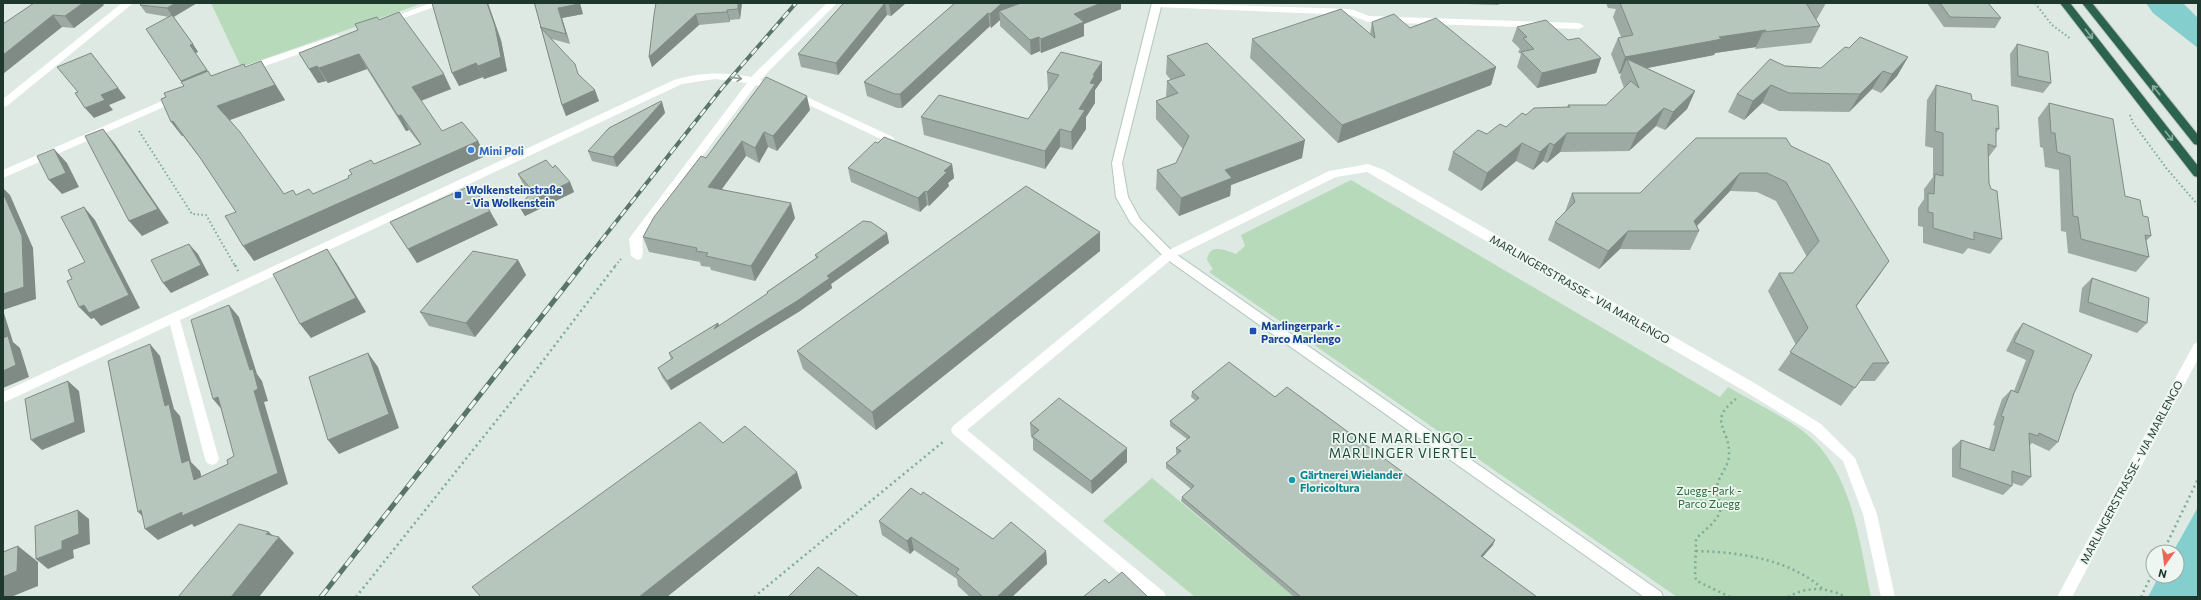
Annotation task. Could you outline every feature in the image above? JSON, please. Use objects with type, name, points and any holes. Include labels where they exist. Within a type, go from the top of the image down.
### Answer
[{"type":"highway","points":[[2064,3],[2198,173]]},
{"type":"highway","points":[[2087,3],[2198,142]]},
{"type":"street","points":[[381,23],[440,3]]},
{"type":"street","points":[[638,256],[635,240],[641,229],[754,80],[832,3]]},
{"type":"street","points":[[1579,26],[1368,19],[1351,12],[1157,3],[1117,163],[1122,196],[1136,222],[1169,255],[1656,597]]},
{"type":"street","points":[[3,104],[127,4]]},
{"type":"street","points":[[237,73],[344,36]]},
{"type":"street","points":[[3,398],[694,76],[718,75],[754,80],[788,91],[889,139]]},
{"type":"street","points":[[3,174],[187,93]]},
{"type":"street","name":"MARLINGERSTRASSE - VIA MARLENGO","points":[[958,430],[1169,255],[1333,174],[1368,168],[1751,388],[1816,428],[1848,458],[1870,514],[1888,597]]},
{"type":"street","points":[[174,319],[212,459]]},
{"type":"street","name":"MARLINGERSTRASSE - VIA MARLENGO","points":[[2064,597],[2198,347]]},
{"type":"street","points":[[958,430],[1159,597]]},
{"type":"path","points":[[2035,3],[2052,25],[2077,42]]},
{"type":"path","points":[[2129,111],[2133,123],[2166,169],[2198,205]]},
{"type":"path","points":[[130,117],[192,214],[206,214],[246,285]]},
{"type":"path","points":[[356,597],[520,390],[635,240]]},
{"type":"path","points":[[1730,597],[1697,582],[1695,577],[1696,539],[1719,516],[1721,509],[1717,488],[1729,457],[1729,448],[1720,424],[1723,413],[1729,403],[1751,388]]},
{"type":"path","points":[[754,597],[958,430]]},
{"type":"path","points":[[2167,544],[2198,479]]},
{"type":"path","points":[[1696,551],[1725,551],[1763,560],[1814,579],[1823,589]]},
{"type":"path","points":[[2141,597],[2147,584]]},
{"type":"path","points":[[1788,597],[1797,590],[1823,589],[1833,589],[1846,597]]},
{"type":"green space","points":[[211,3],[423,3],[241,67]]},
{"type":"green space","name":"Zuegg-Park - Parco Zuegg","points":[[1351,180],[1720,397],[1728,387],[1796,426],[1815,442],[1830,460],[1841,481],[1850,503],[1856,526],[1871,597],[1677,597],[1209,272],[1213,269],[1207,260],[1211,251],[1218,249],[1236,254],[1245,246],[1241,235]]},
{"type":"green space","points":[[1152,478],[1294,597],[1195,597],[1103,521]]},
{"type":"water","points":[[2146,3],[2183,3],[2198,18],[2198,48],[2153,13]]},
{"type":"water","points":[[2198,507],[2198,597],[2148,597],[2155,584],[2185,584],[2185,544],[2177,544]]},
{"type":"building","points":[[34,3],[83,3],[65,16],[53,15],[3,55],[3,24]]},
{"type":"building","points":[[142,3],[176,3],[167,8],[140,5]]},
{"type":"building","points":[[432,3],[487,3],[495,26],[501,57],[478,66],[476,63],[452,73]]},
{"type":"building","points":[[534,3],[579,4],[558,8],[566,34],[541,27]]},
{"type":"building","points":[[656,3],[738,3],[738,9],[727,10],[727,12],[696,14],[649,57]]},
{"type":"building","points":[[844,3],[885,3],[836,63],[798,54],[841,6]]},
{"type":"building","points":[[955,3],[1002,3],[990,14],[988,13],[900,94],[895,94],[864,82]]},
{"type":"building","points":[[1021,3],[1101,3],[1074,14],[1084,22],[1041,39],[1039,37],[1030,40],[999,11]]},
{"type":"building","points":[[1620,3],[1806,3],[1820,26],[1763,32],[1766,30],[1719,37],[1722,39],[1625,57],[1618,38],[1633,35]]},
{"type":"building","points":[[1940,3],[1988,3],[2001,18],[1950,17]]},
{"type":"building","points":[[1341,9],[1375,38],[1372,22],[1394,14],[1410,28],[1436,18],[1496,67],[1342,125],[1252,39]]},
{"type":"building","points":[[399,12],[444,74],[412,87],[442,131],[462,122],[478,141],[243,246],[225,216],[236,212],[201,159],[173,121],[171,122],[161,99],[166,97],[164,93],[184,86],[181,82],[208,71],[211,76],[244,64],[245,67],[261,61],[275,85],[217,106],[240,132],[284,194],[293,190],[296,195],[309,189],[313,194],[349,178],[348,176],[352,174],[349,170],[371,160],[374,164],[421,144],[401,115],[398,116],[359,54],[319,68],[317,66],[309,69],[299,53],[358,30],[355,24],[377,17],[379,20]]},
{"type":"building","points":[[172,15],[193,44],[190,45],[207,70],[181,81],[146,29]]},
{"type":"building","points":[[1546,20],[1568,40],[1579,38],[1601,58],[1542,73],[1521,52],[1534,49],[1523,38],[1527,37],[1517,27]]},
{"type":"building","points":[[541,28],[575,64],[578,74],[595,90],[562,105]]},
{"type":"building","points":[[1860,37],[1908,57],[1892,74],[1883,71],[1860,94],[1789,93],[1771,85],[1753,101],[1737,94],[1770,59],[1785,66],[1821,68],[1845,47],[1849,48]]},
{"type":"building","points":[[1207,43],[1305,140],[1225,170],[1232,178],[1181,198],[1157,170],[1176,163],[1189,136],[1156,101],[1178,93],[1167,81],[1185,75],[1167,56]]},
{"type":"building","points":[[2017,44],[2048,52],[2051,83],[2018,76]]},
{"type":"building","points":[[1061,52],[1102,62],[1093,75],[1095,75],[1090,83],[1095,84],[1079,109],[1085,110],[1071,132],[1060,129],[1045,151],[921,117],[939,95],[1028,119],[1059,75],[1047,72]]},
{"type":"building","points":[[91,53],[118,88],[101,95],[105,100],[85,108],[75,93],[78,92],[57,67]]},
{"type":"building","points":[[1627,59],[1695,91],[1673,112],[1664,108],[1637,133],[1567,133],[1554,145],[1550,143],[1540,152],[1522,143],[1487,173],[1453,152],[1478,130],[1487,134],[1500,124],[1506,127],[1522,113],[1526,115],[1534,108],[1570,107],[1568,105],[1606,105],[1631,81],[1639,88]]},
{"type":"building","points":[[766,77],[807,96],[773,136],[764,132],[755,148],[742,141],[708,187],[791,203],[751,266],[706,256],[708,253],[696,251],[697,248],[643,237],[654,217],[701,156],[706,158]]},
{"type":"building","points":[[1936,85],[1971,94],[1972,100],[1998,106],[1999,129],[1996,128],[1996,147],[1988,144],[1989,183],[1991,189],[1997,191],[2002,239],[1974,232],[1974,240],[1933,228],[1933,213],[1928,212],[1928,193],[1934,194],[1935,174],[1943,176],[1943,133],[1935,131]]},
{"type":"building","points":[[661,101],[662,102],[613,157],[588,151],[609,128]]},
{"type":"building","points":[[2049,103],[2113,119],[2125,196],[2140,200],[2143,216],[2148,217],[2151,236],[2145,235],[2149,257],[2081,239],[2078,217],[2073,216],[2070,156],[2057,152],[2055,133],[2051,133]]},
{"type":"building","points":[[103,129],[158,209],[129,221],[85,136]]},
{"type":"building","points":[[884,137],[952,164],[944,171],[947,172],[927,192],[925,191],[918,198],[848,168],[875,142],[878,143]]},
{"type":"building","points":[[1696,138],[1786,138],[1791,146],[1829,164],[1889,261],[1856,306],[1889,363],[1873,363],[1855,388],[1790,352],[1808,328],[1779,273],[1793,273],[1819,241],[1786,182],[1767,173],[1740,173],[1694,221],[1699,231],[1628,231],[1608,251],[1555,222],[1575,202],[1572,193],[1640,193]]},
{"type":"building","points":[[54,149],[66,173],[49,180],[37,156]]},
{"type":"building","points":[[546,160],[553,168],[555,165],[570,182],[519,206],[533,191],[518,174]]},
{"type":"building","points":[[472,185],[490,211],[408,249],[390,222]]},
{"type":"building","points":[[1026,186],[1100,232],[872,412],[797,351]]},
{"type":"building","points":[[3,193],[22,236],[24,287],[3,294]]},
{"type":"building","points":[[84,207],[129,295],[89,313],[84,305],[79,307],[67,281],[72,279],[68,270],[85,262],[61,217]]},
{"type":"building","points":[[863,221],[871,222],[887,233],[827,276],[830,278],[797,301],[667,381],[658,368],[673,358],[669,353],[718,323],[714,329],[768,293],[767,292],[818,257],[815,255]]},
{"type":"building","points":[[189,244],[201,265],[163,283],[151,260]]},
{"type":"building","points":[[327,249],[356,298],[300,324],[273,274]]},
{"type":"building","points":[[473,251],[518,260],[466,323],[420,312]]},
{"type":"building","points":[[2092,278],[2149,298],[2147,323],[2088,302]]},
{"type":"building","points":[[229,305],[250,370],[253,369],[258,389],[254,391],[278,473],[182,516],[182,512],[145,529],[141,510],[138,512],[108,361],[150,344],[165,406],[169,404],[182,463],[189,460],[194,480],[228,464],[227,460],[234,456],[218,397],[213,399],[191,320]]},
{"type":"building","points":[[2023,323],[2092,355],[2074,393],[2058,442],[2039,433],[2038,436],[2029,433],[2031,477],[2012,471],[2012,486],[1960,468],[1961,440],[1994,451],[2004,417],[2001,416],[2011,390],[2018,393],[2034,351],[2014,342]]},
{"type":"building","points":[[8,336],[16,365],[3,371],[3,338]]},
{"type":"building","points":[[368,353],[389,414],[328,440],[309,377]]},
{"type":"building","name":"Gärtnerei Wielander Floricoltura","points":[[1229,362],[1275,397],[1287,387],[1495,540],[1481,556],[1537,597],[1301,597],[1182,497],[1194,486],[1166,463],[1181,451],[1176,448],[1190,437],[1170,421],[1199,398],[1192,392]]},
{"type":"building","points":[[68,381],[75,422],[31,440],[25,399]]},
{"type":"building","points":[[1059,398],[1127,448],[1091,481],[1032,436],[1039,430],[1030,423]]},
{"type":"building","points":[[700,422],[723,443],[745,426],[797,472],[639,597],[481,597],[472,587]]},
{"type":"building","points":[[911,488],[921,495],[923,492],[993,539],[1011,522],[1046,551],[997,597],[983,597],[956,573],[959,569],[911,537],[907,541],[879,521]]},
{"type":"building","points":[[78,510],[79,534],[62,541],[62,549],[36,559],[35,526]]},
{"type":"building","points":[[239,524],[269,532],[266,534],[279,537],[231,597],[178,597]]},
{"type":"building","points":[[18,546],[17,571],[3,577],[3,552]]},
{"type":"building","points":[[818,567],[859,597],[788,597]]},
{"type":"building","points":[[1122,572],[1148,597],[1083,597],[1105,579],[1109,583]]},
{"type":"railway","points":[[581,266],[722,88],[796,3]]},
{"type":"railway","points":[[321,597],[582,265]]},
{"type":"place","name":"Mini Poli","points":[[471,150]]},
{"type":"place","name":"Wolkensteinstraße - Via Wolkenstein","points":[[458,195]]},
{"type":"place","name":"Marlingerpark - Parco Marlengo","points":[[1253,331]]},
{"type":"place","name":"Gärtnerei Wielander Floricoltura","points":[[1292,480]]},
{"type":"district","name":"RIONE MARLENGO - MARLINGER VIERTEL","points":[[1403,446]]}]
